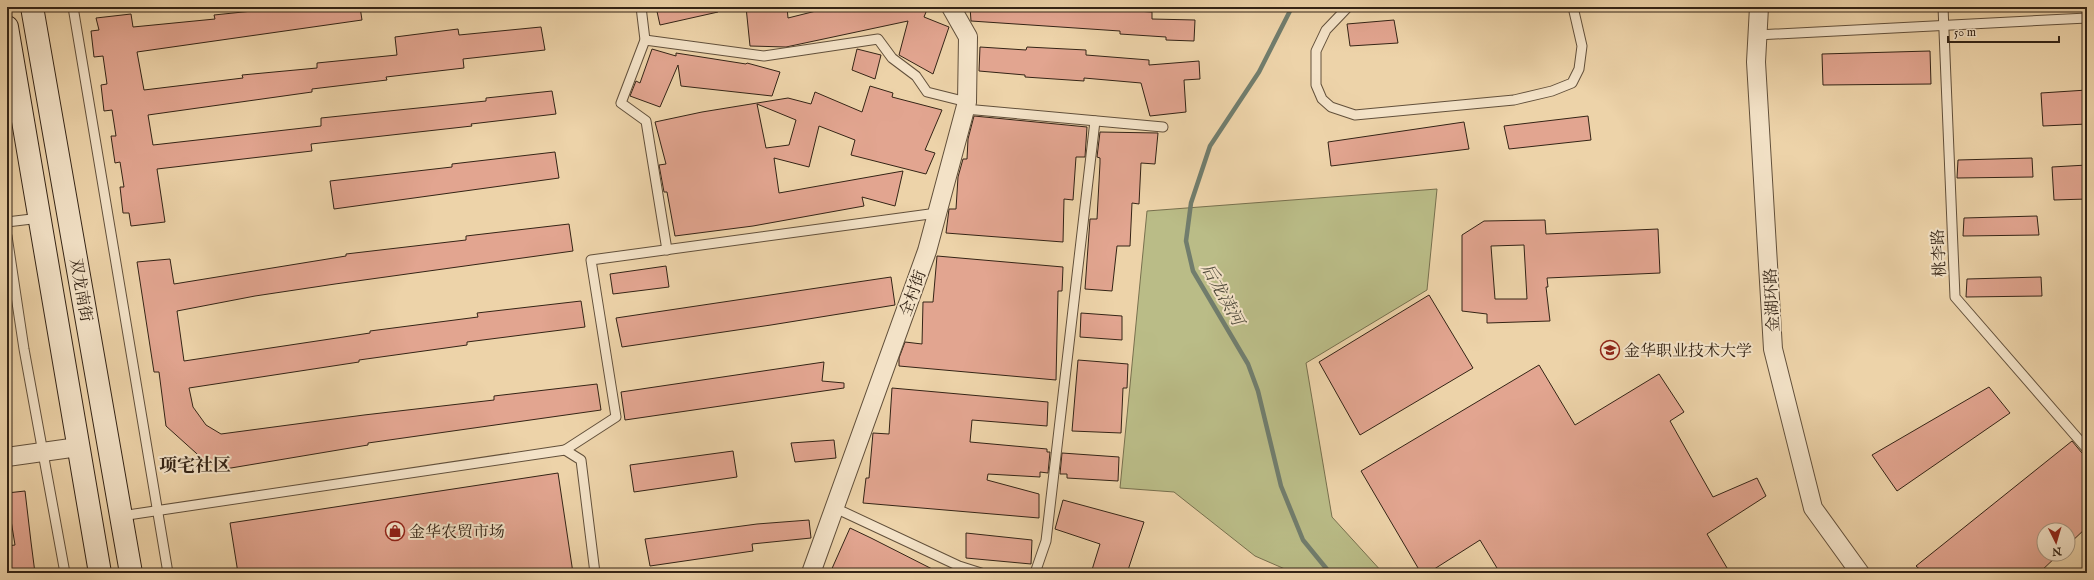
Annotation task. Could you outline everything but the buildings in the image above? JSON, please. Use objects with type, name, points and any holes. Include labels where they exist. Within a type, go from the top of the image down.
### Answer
[{"type":"main road","name":"双龙南街","points":[[32,7],[131,573]]},
{"type":"main road","name":"双龙南街","points":[[7,27],[100,573]]},
{"type":"street","name":"全村街","points":[[811,573],[927,251],[966,106],[968,37],[951,7]]},
{"type":"street","name":"金湖环路","points":[[1758,7],[1757,70],[1773,349],[1813,508],[1860,573]]},
{"type":"street","points":[[7,457],[78,447]]},
{"type":"lane","points":[[73,7],[168,573]]},
{"type":"lane","points":[[641,7],[644,40],[621,103],[646,121],[667,250]]},
{"type":"lane","points":[[1348,7],[1326,30],[1316,51],[1316,85],[1322,99],[1331,108],[1355,116],[1514,100],[1552,91],[1572,83],[1578,69],[1582,46],[1573,7]]},
{"type":"lane","name":"桃李路","points":[[1943,7],[1956,297],[2087,449]]},
{"type":"lane","points":[[1757,35],[2087,18]]},
{"type":"lane","points":[[644,40],[764,56],[878,39],[892,58],[916,76],[927,92],[966,106],[1095,121],[1163,127]]},
{"type":"lane","points":[[1035,573],[1046,541],[1095,121]]},
{"type":"lane","points":[[121,516],[566,450],[616,417],[591,260],[938,213]]},
{"type":"lane","points":[[7,222],[40,218]]},
{"type":"lane","points":[[7,236],[24,349],[65,573]]},
{"type":"lane","points":[[566,450],[581,460],[595,573]]},
{"type":"lane","points":[[835,508],[960,566],[981,573]]},
{"type":"green space","points":[[1437,189],[1427,290],[1306,363],[1332,517],[1383,573],[1294,573],[1255,556],[1174,492],[1120,488],[1147,211]]},
{"type":"waterway","name":"后龙渎河","points":[[1292,7],[1259,72],[1210,146],[1191,203],[1186,241],[1193,271],[1248,364],[1258,391],[1281,486],[1303,540],[1330,573]]},
{"type":"place","name":"金华职业技术大学","points":[[1610,350]]},
{"type":"place","name":"金华农贸市场","points":[[395,531]]},
{"type":"district","name":"项宅社区","points":[[195,465]]}]
